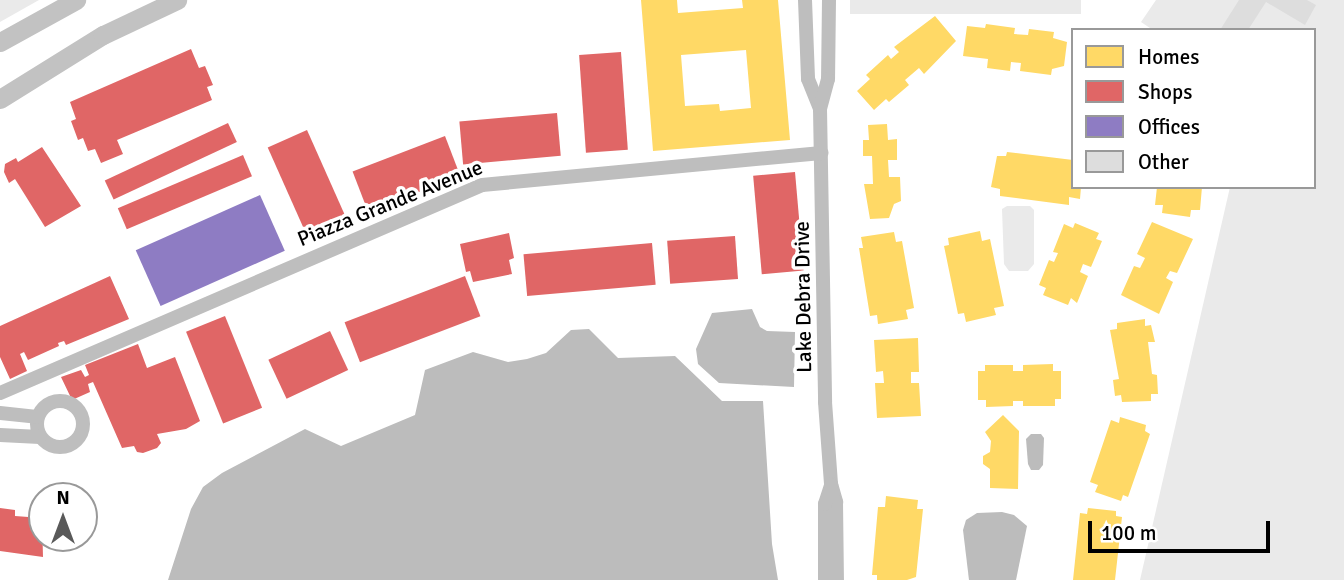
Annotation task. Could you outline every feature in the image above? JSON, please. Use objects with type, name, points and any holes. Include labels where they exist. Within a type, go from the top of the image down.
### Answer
[{"type":"street","points":[[0,42],[76,0]]},
{"type":"street","points":[[0,99],[103,35],[177,0]]},
{"type":"street","points":[[805,1],[829,1]]},
{"type":"street","name":"Lake Debra Drive","points":[[805,1],[808,79],[820,109]]},
{"type":"street","name":"Lake Debra Drive","points":[[829,1],[828,79],[820,109],[825,402],[831,484],[836,502],[837,580]]},
{"type":"street","name":"Piazza Grande Avenue","points":[[1,393],[482,185],[821,153]]},
{"type":"street","points":[[1,393],[4,414],[37,417]]},
{"type":"street","points":[[0,435],[40,437],[53,446],[72,444],[82,431],[82,417],[75,406],[62,401],[46,405],[37,417],[40,437]]},
{"type":"street","name":"Lake Debra Drive","points":[[825,580],[825,504],[831,484]]},
{"type":"shaded area","points":[[0,0],[39,0],[0,22]]},
{"type":"shaded area","points":[[850,0],[1081,0],[1081,14],[850,14]]},
{"type":"shaded area","points":[[1156,0],[1344,0],[1344,580],[1140,580],[1230,189],[1316,189],[1316,28],[1150,28],[1141,22]]},
{"type":"shaded area","points":[[1007,206],[1030,206],[1034,210],[1034,264],[1028,271],[1009,271],[1004,264],[1002,209]]},
{"type":"shaded area","points":[[752,309],[760,327],[767,331],[795,332],[794,387],[719,383],[698,364],[696,349],[712,313]]},
{"type":"shaded area","points":[[589,329],[618,358],[675,356],[722,401],[763,401],[772,544],[778,580],[168,580],[191,509],[203,487],[222,473],[305,429],[341,446],[415,415],[425,370],[473,352],[508,362],[527,359],[546,353],[571,330]]},
{"type":"shaded area","points":[[1031,434],[1041,434],[1044,438],[1043,465],[1039,470],[1031,470],[1028,464],[1026,439]]},
{"type":"shaded area","points":[[1002,512],[1014,515],[1027,526],[1016,580],[969,580],[963,530],[966,520],[977,513]]},
{"type":"building: Homes","points":[[641,0],[677,0],[678,13],[743,8],[742,0],[778,0],[790,140],[653,151]],"holes":[[[746,50],[751,108],[720,111],[719,104],[685,106],[681,55]]]},
{"type":"building: Homes","points":[[935,16],[956,41],[924,74],[919,68],[905,80],[909,85],[889,102],[886,99],[874,110],[857,91],[870,79],[866,75],[888,55],[891,59],[899,52],[894,47]]},
{"type":"building: Homes","points":[[986,24],[1015,28],[1014,34],[1028,35],[1029,29],[1054,32],[1053,38],[1067,42],[1064,66],[1052,69],[1051,75],[1020,71],[1021,63],[1011,62],[1010,71],[987,68],[988,59],[963,56],[967,26],[985,28]]},
{"type":"building: Homes","points":[[887,124],[888,140],[897,139],[897,160],[888,160],[889,177],[900,177],[901,201],[894,204],[889,218],[870,219],[864,184],[873,184],[872,156],[863,156],[863,140],[869,140],[868,125]]},
{"type":"building: Homes","points":[[1007,152],[1071,160],[1071,189],[1081,189],[1080,199],[1069,197],[1069,205],[1000,196],[1000,189],[991,187],[997,156],[1006,156]]},
{"type":"building: Homes","points":[[1157,189],[1202,189],[1200,210],[1191,210],[1190,217],[1162,213],[1163,205],[1155,205]]},
{"type":"building: Homes","points":[[1152,222],[1193,239],[1177,273],[1170,271],[1166,278],[1173,282],[1159,314],[1121,295],[1134,266],[1140,268],[1145,258],[1137,254]]},
{"type":"building: Homes","points":[[1075,223],[1099,233],[1096,239],[1102,241],[1091,267],[1083,264],[1080,272],[1088,276],[1077,303],[1071,298],[1068,305],[1043,295],[1046,288],[1039,285],[1049,260],[1054,262],[1058,253],[1053,252],[1064,224],[1073,228]]},
{"type":"building: Homes","points":[[980,231],[982,241],[990,239],[1004,306],[994,308],[996,315],[966,322],[964,313],[958,314],[944,246],[949,245],[948,238]]},
{"type":"building: Homes","points":[[894,232],[896,242],[902,241],[914,308],[906,310],[908,319],[878,324],[877,315],[870,316],[859,248],[863,248],[861,237]]},
{"type":"building: Homes","points":[[1145,319],[1145,326],[1151,325],[1155,342],[1148,342],[1152,374],[1157,375],[1158,394],[1151,394],[1151,401],[1122,402],[1121,395],[1115,396],[1113,380],[1119,379],[1110,330],[1117,329],[1117,323]]},
{"type":"building: Homes","points":[[918,338],[919,372],[911,372],[911,383],[919,383],[921,416],[877,418],[875,383],[884,383],[883,371],[876,372],[874,340]]},
{"type":"building: Homes","points":[[1053,364],[1053,371],[1061,371],[1061,399],[1055,399],[1055,406],[1023,406],[1023,401],[1013,401],[1013,406],[986,407],[986,400],[978,400],[978,371],[985,371],[985,365],[1013,365],[1013,371],[1023,371],[1023,365]]},
{"type":"building: Homes","points":[[1003,415],[1019,431],[1018,489],[990,488],[990,469],[983,464],[983,456],[990,452],[991,441],[985,432]]},
{"type":"building: Homes","points":[[1120,417],[1146,425],[1145,431],[1150,434],[1128,497],[1123,495],[1121,501],[1095,492],[1098,485],[1090,482],[1111,420],[1119,423]]},
{"type":"building: Homes","points":[[886,496],[918,500],[917,509],[923,509],[916,577],[907,580],[877,580],[877,575],[872,575],[878,507],[885,507]]},
{"type":"building: Homes","points":[[1088,508],[1116,511],[1116,516],[1122,517],[1115,580],[1073,580],[1080,513],[1087,514]]},
{"type":"building: Shops","points":[[191,49],[199,68],[205,66],[213,85],[207,87],[212,100],[117,140],[123,154],[101,163],[95,149],[88,151],[83,138],[78,140],[71,121],[76,119],[70,102]]},
{"type":"building: Shops","points":[[621,52],[628,150],[586,153],[579,55]]},
{"type":"building: Shops","points":[[557,113],[561,156],[463,164],[459,122]]},
{"type":"building: Shops","points":[[228,123],[237,142],[114,200],[105,180]]},
{"type":"building: Shops","points":[[307,130],[347,220],[308,238],[268,147]]},
{"type":"building: Shops","points":[[445,136],[460,176],[368,212],[353,171]]},
{"type":"building: Shops","points":[[42,147],[81,206],[45,227],[15,179],[9,183],[4,172],[5,164],[16,158],[18,162]]},
{"type":"building: Shops","points":[[243,155],[252,176],[127,229],[118,208]]},
{"type":"building: Shops","points":[[795,172],[804,271],[762,274],[753,176]]},
{"type":"building: Shops","points":[[509,233],[514,258],[509,260],[512,274],[473,282],[470,271],[466,272],[460,244]]},
{"type":"building: Shops","points":[[735,236],[738,279],[670,284],[667,241]]},
{"type":"building: Shops","points":[[652,243],[656,285],[527,296],[523,254]]},
{"type":"building: Shops","points":[[110,276],[129,319],[66,345],[64,341],[58,343],[59,346],[28,360],[24,352],[20,354],[27,371],[10,379],[0,357],[0,326]]},
{"type":"building: Shops","points":[[465,276],[480,316],[360,362],[345,322]]},
{"type":"building: Shops","points":[[225,316],[262,408],[223,424],[186,332]]},
{"type":"building: Shops","points":[[330,331],[348,370],[287,399],[268,360]]},
{"type":"building: Shops","points":[[138,344],[147,368],[175,357],[200,421],[186,429],[157,434],[161,443],[157,448],[143,453],[137,452],[134,446],[122,448],[93,382],[88,384],[90,392],[72,400],[61,377],[81,370],[85,377],[89,375],[85,365]]},
{"type":"building: Shops","points":[[0,508],[15,510],[15,516],[28,517],[28,552],[43,552],[43,557],[0,551]]},
{"type":"building: Offices","points":[[260,195],[285,251],[161,306],[136,250]]},
{"type":"building: Other","points":[[1239,0],[1307,0],[1316,5],[1305,25],[1266,2],[1249,28],[1221,28]]}]
